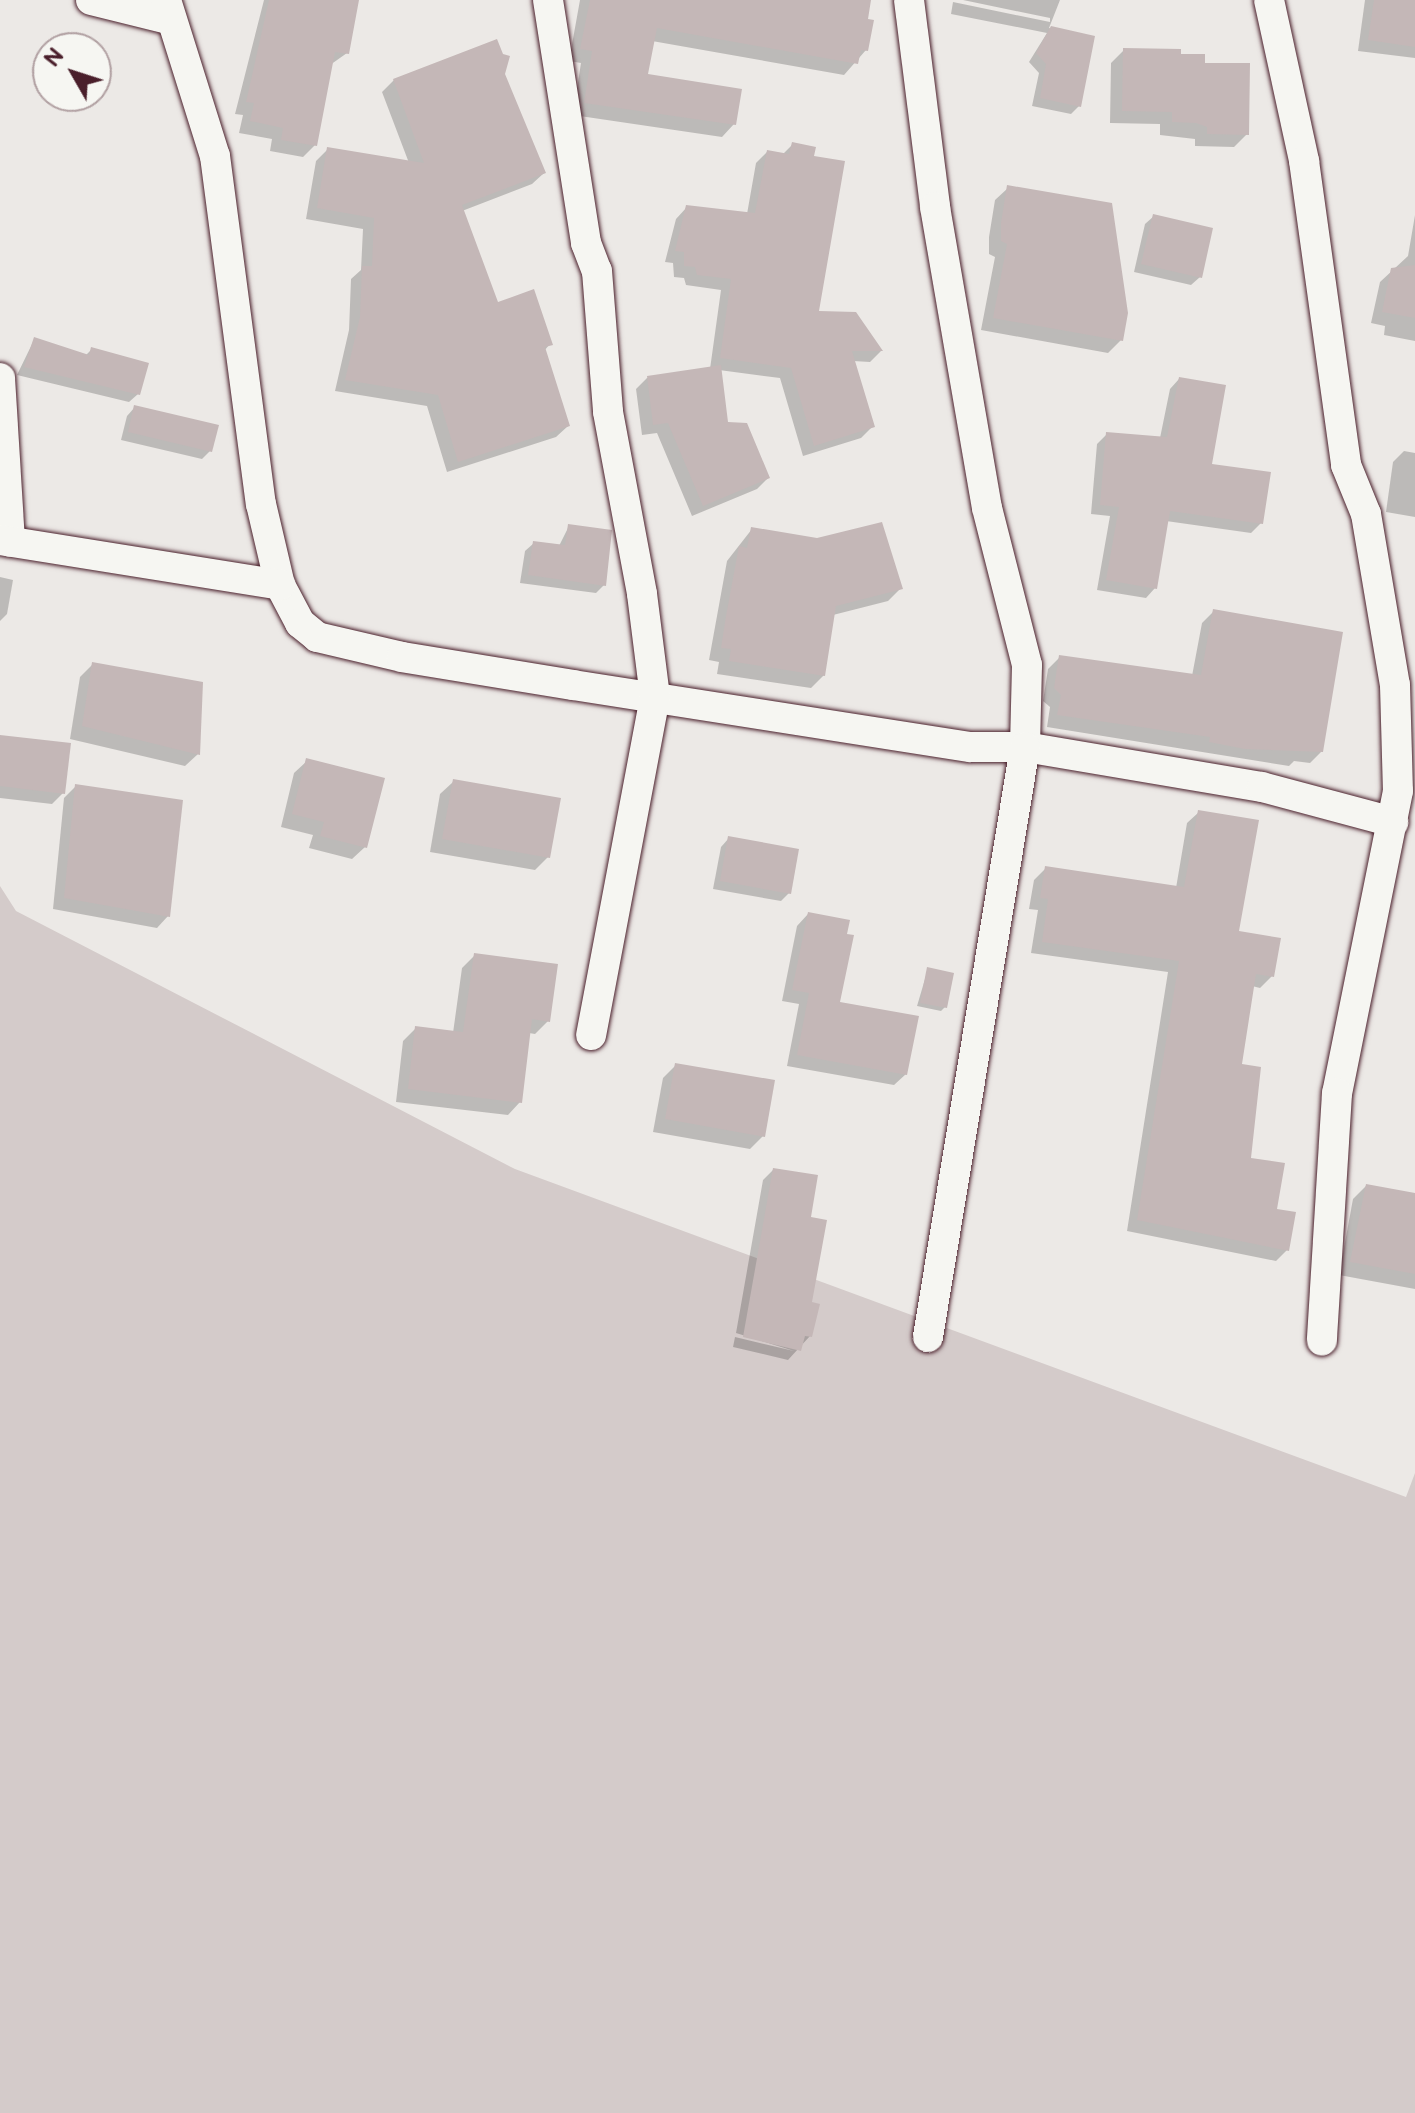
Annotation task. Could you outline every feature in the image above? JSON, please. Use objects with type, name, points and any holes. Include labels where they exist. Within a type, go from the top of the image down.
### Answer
[{"type":"street","points":[[91,0],[167,10],[215,156],[261,504],[280,585],[300,623],[333,643],[970,747],[1025,747],[1262,787],[1393,822]]},
{"type":"street","points":[[548,0],[586,243],[597,271],[608,412],[642,594],[655,697],[591,1035]]},
{"type":"street","points":[[909,0],[935,207],[987,508],[1027,665],[1025,747],[928,1337]]},
{"type":"street","points":[[1269,0],[1304,161],[1346,465],[1366,514],[1395,685],[1398,791],[1337,1093],[1322,1341]]},
{"type":"street","points":[[0,378],[5,541],[280,585]]},
{"type":"shaded area","points":[[0,886],[16,911],[515,1169],[1406,1497],[1415,1473],[1415,2113],[0,2113]]},
{"type":"building","points":[[269,0],[359,0],[349,54],[335,52],[317,146],[281,140],[283,128],[250,121],[254,103],[246,102]]},
{"type":"building","points":[[590,0],[871,0],[868,19],[874,20],[868,51],[861,50],[858,64],[657,28],[648,74],[742,89],[736,125],[584,103],[592,51],[580,49]]},
{"type":"building","points":[[1374,0],[1415,0],[1415,47],[1368,40]]},
{"type":"building","points":[[1051,26],[1095,36],[1081,107],[1040,98],[1046,64],[1036,53]]},
{"type":"building","points":[[497,39],[503,54],[510,56],[505,74],[546,173],[462,205],[498,302],[534,289],[553,345],[545,347],[570,426],[458,462],[438,395],[345,380],[360,317],[362,266],[372,266],[374,218],[317,208],[327,147],[424,163],[393,79]]},
{"type":"building","points":[[1123,48],[1181,49],[1181,54],[1205,54],[1205,63],[1250,63],[1249,135],[1207,134],[1207,127],[1196,123],[1172,122],[1172,112],[1122,111]]},
{"type":"building","points":[[792,142],[816,147],[814,156],[845,161],[819,311],[856,312],[883,351],[852,351],[875,427],[814,446],[791,368],[720,358],[731,279],[697,275],[695,267],[684,266],[684,252],[675,251],[686,205],[755,213],[767,150],[789,154]]},
{"type":"building","points":[[1007,185],[1112,203],[1128,313],[1123,341],[993,318],[1007,244],[1001,241],[1001,223]]},
{"type":"building","points":[[1153,214],[1213,228],[1202,278],[1141,264]]},
{"type":"building","points":[[1415,265],[1415,318],[1382,312],[1391,268]]},
{"type":"building","points":[[34,337],[89,355],[91,347],[149,363],[140,395],[24,367]]},
{"type":"building","points":[[721,365],[728,422],[747,423],[770,478],[703,506],[668,423],[653,425],[647,376]]},
{"type":"building","points":[[1179,377],[1226,385],[1212,464],[1271,472],[1263,524],[1170,511],[1157,589],[1106,580],[1119,507],[1100,505],[1106,432],[1167,437]]},
{"type":"building","points":[[134,405],[219,425],[212,452],[128,432]]},
{"type":"building","points":[[882,522],[903,589],[836,606],[825,676],[729,661],[731,649],[721,648],[726,616],[739,546],[747,548],[751,527],[817,538]]},
{"type":"building","points":[[568,524],[612,530],[606,586],[528,575],[533,541],[565,545]]},
{"type":"building","points":[[1213,609],[1343,632],[1323,752],[1245,749],[1209,742],[1210,737],[1057,715],[1061,695],[1054,688],[1059,655],[1201,675]]},
{"type":"building","points":[[92,662],[203,682],[200,755],[82,726]]},
{"type":"building","points":[[0,735],[71,743],[65,794],[0,786]]},
{"type":"building","points":[[306,758],[385,778],[367,848],[320,836],[324,822],[292,814]]},
{"type":"building","points":[[453,779],[561,798],[550,858],[442,839]]},
{"type":"building","points":[[75,784],[183,800],[170,917],[64,898]]},
{"type":"building","points":[[1198,810],[1259,820],[1239,931],[1281,938],[1274,977],[1256,974],[1242,1064],[1261,1067],[1251,1158],[1285,1163],[1277,1209],[1296,1212],[1289,1251],[1137,1220],[1179,961],[1042,942],[1048,899],[1040,898],[1045,866],[1184,887]]},
{"type":"building","points":[[728,836],[799,849],[791,894],[720,881]]},
{"type":"building","points":[[808,912],[850,920],[847,934],[854,935],[840,1002],[919,1016],[907,1075],[797,1055],[809,993],[792,990]]},
{"type":"building","points":[[474,953],[558,964],[550,1022],[532,1019],[522,1103],[408,1089],[415,1026],[463,1032]]},
{"type":"building","points":[[927,967],[954,973],[947,1008],[920,1003]]},
{"type":"building","points":[[675,1063],[775,1080],[765,1137],[665,1119]]},
{"type":"building","points":[[773,1168],[818,1175],[811,1217],[827,1220],[812,1302],[820,1304],[812,1337],[805,1336],[801,1351],[743,1337]]},
{"type":"building","points":[[1366,1184],[1415,1193],[1415,1274],[1350,1262]]}]
